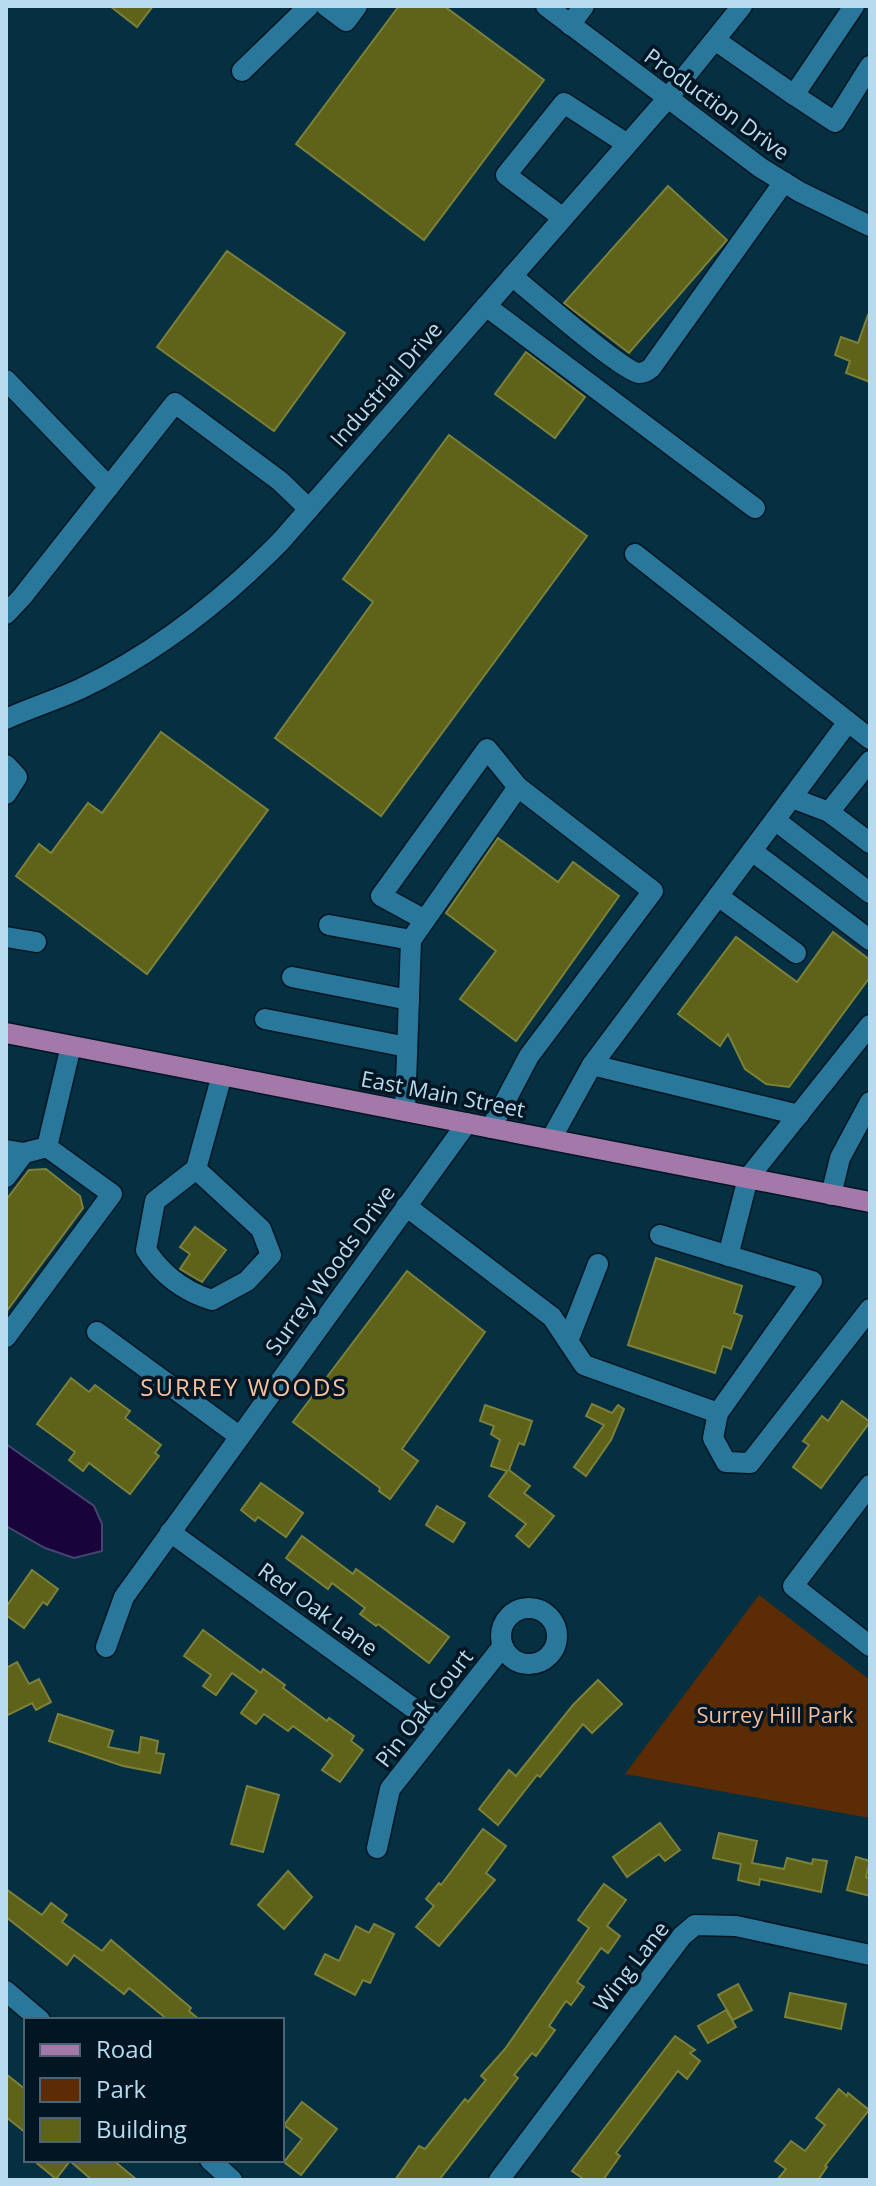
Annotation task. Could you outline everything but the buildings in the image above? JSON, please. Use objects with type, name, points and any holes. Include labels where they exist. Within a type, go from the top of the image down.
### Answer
[{"type":"main road","name":"East Main Street","points":[[6,1033],[870,1202]]},
{"type":"street","points":[[242,71],[309,6]]},
{"type":"street","points":[[326,6],[346,21],[357,6]]},
{"type":"street","name":"Production Drive","points":[[546,6],[667,99],[784,182],[841,214],[870,226]]},
{"type":"street","points":[[570,25],[584,6]]},
{"type":"street","name":"Industrial Drive","points":[[9,711],[80,689],[143,655],[212,606],[246,576],[309,509],[667,99],[742,6]]},
{"type":"street","points":[[794,95],[854,6]]},
{"type":"street","points":[[715,40],[835,122],[870,66]]},
{"type":"street","points":[[563,218],[506,175],[564,103],[627,144]]},
{"type":"street","points":[[512,276],[616,360],[637,373],[644,373],[651,368],[784,182]]},
{"type":"street","points":[[486,306],[755,508]]},
{"type":"street","points":[[6,380],[109,487]]},
{"type":"street","points":[[6,614],[175,403],[280,481],[309,509]]},
{"type":"street","points":[[635,554],[870,739]]},
{"type":"street","points":[[551,1139],[592,1065],[848,722]]},
{"type":"street","points":[[425,920],[381,896],[487,749],[518,787],[653,891],[529,1056],[491,1128]]},
{"type":"street","points":[[829,812],[870,761]]},
{"type":"street","points":[[6,765],[17,777],[6,794]]},
{"type":"street","points":[[405,1111],[411,940],[518,787]]},
{"type":"street","points":[[792,798],[829,812],[870,843]]},
{"type":"street","points":[[775,820],[870,893]]},
{"type":"street","points":[[752,851],[870,940]]},
{"type":"street","points":[[718,896],[796,953]]},
{"type":"street","points":[[329,925],[411,940]]},
{"type":"street","points":[[6,937],[36,942]]},
{"type":"street","points":[[292,977],[409,1000]]},
{"type":"street","points":[[265,1019],[407,1047]]},
{"type":"street","points":[[728,1256],[748,1178],[870,1025]]},
{"type":"street","points":[[47,1147],[71,1046]]},
{"type":"street","points":[[592,1065],[799,1115]]},
{"type":"street","points":[[196,1169],[261,1229],[271,1255],[247,1281],[212,1300],[191,1294],[158,1268],[146,1250],[155,1201],[196,1169],[222,1075]]},
{"type":"street","points":[[831,1195],[840,1158],[860,1140],[870,1102]]},
{"type":"street","name":"Surrey Woods Drive","points":[[106,1647],[124,1597],[467,1123]]},
{"type":"street","points":[[6,1177],[15,1152],[47,1147],[112,1194],[6,1337]]},
{"type":"street","points":[[406,1206],[552,1317],[584,1365],[718,1413]]},
{"type":"street","points":[[660,1235],[812,1281],[718,1413],[713,1438],[726,1462],[750,1463],[870,1309]]},
{"type":"street","points":[[568,1341],[598,1264]]},
{"type":"street","points":[[97,1332],[239,1436]]},
{"type":"street","points":[[870,1485],[793,1586],[870,1646]]},
{"type":"street","name":"Red Oak Lane","points":[[170,1532],[438,1726]]},
{"type":"street","name":"Pin Oak Court","points":[[377,1848],[390,1789],[503,1646]]},
{"type":"street","name":"Wing Lane","points":[[499,2180],[682,1936],[695,1925],[736,1926],[870,1955]]},
{"type":"street","points":[[6,1991],[38,2018]]},
{"type":"street","points":[[212,2162],[232,2180]]},
{"type":"green space","name":"Surrey Hill Park","points":[[759,1595],[870,1680],[870,1818],[625,1774]]},
{"type":"shaded area","points":[[6,1444],[94,1506],[102,1524],[102,1551],[74,1558],[45,1548],[6,1526]]},
{"type":"district","name":"SURREY WOODS","points":[[244,1388]]}]
